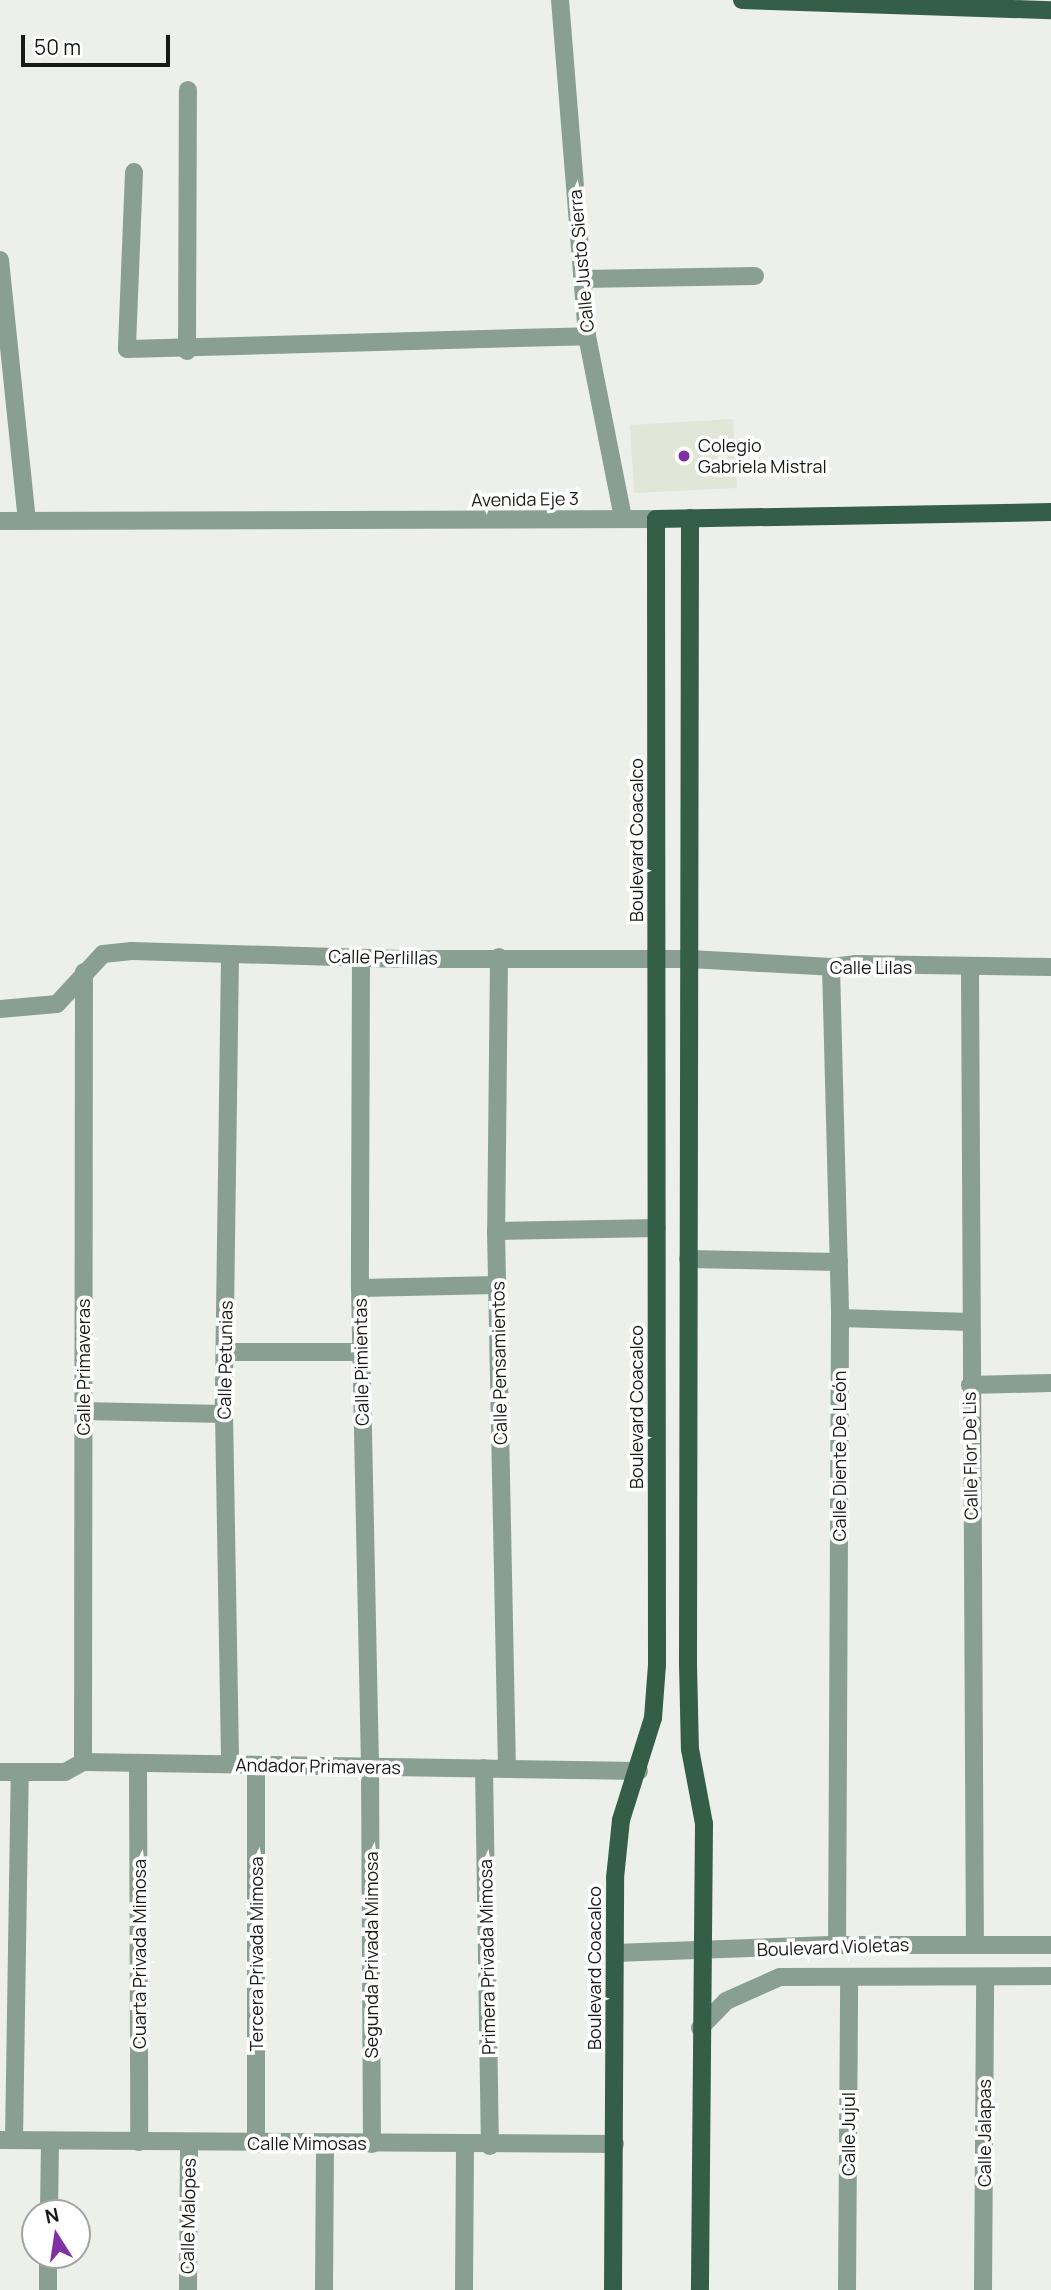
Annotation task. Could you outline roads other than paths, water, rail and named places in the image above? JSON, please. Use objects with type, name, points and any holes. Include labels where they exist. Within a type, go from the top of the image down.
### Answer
[{"type":"main road","points":[[742,0],[947,4],[1051,10]]},
{"type":"main road","name":"Avenida Eje 3","points":[[656,519],[1051,512]]},
{"type":"main road","points":[[690,518],[689,1718],[704,1824],[700,1952],[700,2290]]},
{"type":"main road","name":"Boulevard Coacalco","points":[[613,2290],[615,1953],[621,1820],[639,1771],[653,1718],[657,1665],[656,519]]},
{"type":"street","name":"Calle Justo Sierra","points":[[560,0],[587,336],[623,518]]},
{"type":"street","points":[[187,351],[188,90]]},
{"type":"street","points":[[134,172],[127,349],[187,351],[587,336]]},
{"type":"street","points":[[0,260],[27,521]]},
{"type":"street","points":[[582,279],[755,276]]},
{"type":"street","name":"Avenida Eje 3","points":[[0,521],[656,519]]},
{"type":"street","name":"Calle Perlillas","points":[[0,1009],[26,1011],[57,1004],[103,954],[122,952],[361,958],[690,959]]},
{"type":"street","name":"Calle Petunias","points":[[230,956],[224,1414],[230,1765]]},
{"type":"street","name":"Calle Pensamientos","points":[[499,957],[496,1230],[507,1769]]},
{"type":"street","name":"Calle Pimientas","points":[[361,958],[360,1288],[370,1767]]},
{"type":"street","name":"Calle Lilas","points":[[690,959],[831,968],[855,964],[970,969],[1051,967]]},
{"type":"street","name":"Calle Diente De León","points":[[831,968],[840,1318],[836,1945]]},
{"type":"street","name":"Calle Flor De Lis","points":[[970,969],[970,1385],[975,1944]]},
{"type":"street","name":"Calle Primaveras","points":[[83,1762],[84,972]]},
{"type":"street","points":[[496,1230],[657,1228]]},
{"type":"street","points":[[688,1259],[839,1262]]},
{"type":"street","points":[[360,1288],[497,1285]]},
{"type":"street","points":[[840,1318],[970,1322]]},
{"type":"street","points":[[225,1352],[361,1352]]},
{"type":"street","points":[[970,1385],[1051,1383]]},
{"type":"street","points":[[82,1412],[224,1414]]},
{"type":"street","name":"Andador Primaveras","points":[[0,1772],[65,1772],[83,1762],[138,1766],[256,1765],[639,1771]]},
{"type":"street","name":"Tercera Privada Mimosa","points":[[256,1765],[256,2144]]},
{"type":"street","name":"Cuarta Privada Mimosa","points":[[138,1766],[139,2142]]},
{"type":"street","name":"Segunda Privada Mimosa","points":[[370,1767],[372,2144]]},
{"type":"street","name":"Primera Privada Mimosa","points":[[484,1768],[490,2146]]},
{"type":"street","points":[[7,2140],[20,1773]]},
{"type":"street","name":"Boulevard Violetas","points":[[615,1953],[836,1945],[1051,1945]]},
{"type":"street","name":"Boulevard Violetas","points":[[700,2028],[726,2001],[751,1986],[780,1977],[1051,1976]]},
{"type":"street","name":"Calle Jalapas","points":[[983,2290],[985,1977]]},
{"type":"street","name":"Calle Jujul","points":[[847,2290],[849,1978]]},
{"type":"street","name":"Calle Mimosas","points":[[7,2140],[465,2146],[615,2144]]},
{"type":"street","points":[[49,2199],[50,2142]]},
{"type":"street","name":"Calle Malopes","points":[[188,2290],[189,2143]]},
{"type":"street","points":[[324,2290],[325,2145]]},
{"type":"street","points":[[464,2290],[465,2146]]},
{"type":"street","points":[[48,2269],[48,2290]]},
{"type":"place","name":"Colegio Gabriela Mistral","points":[[684,456]]}]
